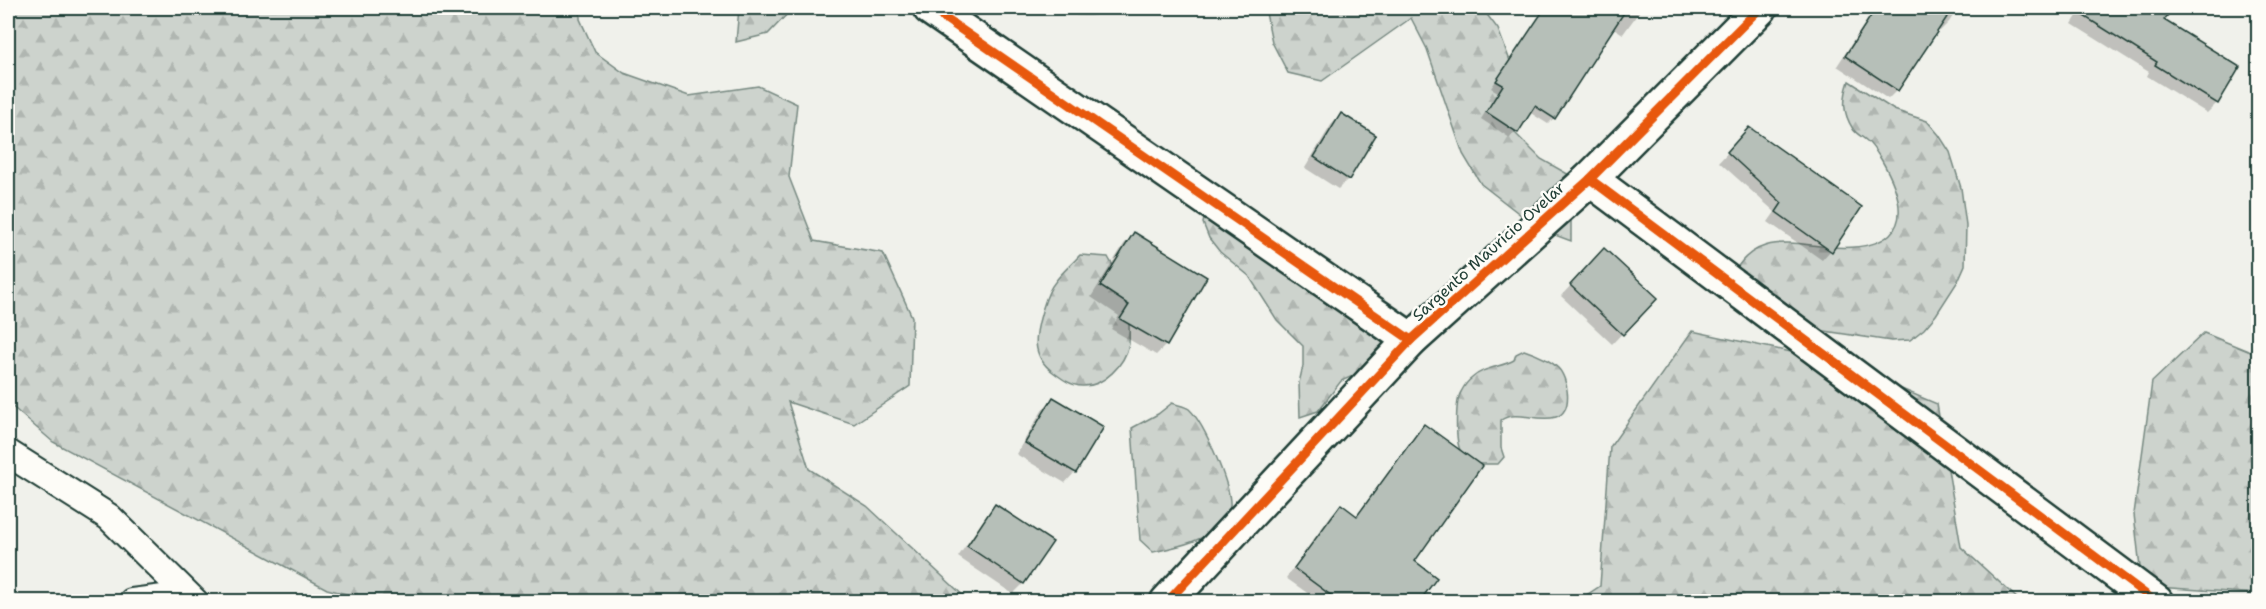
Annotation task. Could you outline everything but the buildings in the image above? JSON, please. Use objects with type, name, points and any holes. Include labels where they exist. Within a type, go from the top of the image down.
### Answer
[{"type":"street","points":[[930,8],[1411,340]]},
{"type":"street","name":"Sargento Mauricio Ovelar","points":[[1167,602],[1411,340],[1590,179],[1747,11]]},
{"type":"street","points":[[1590,179],[2156,602]]},
{"type":"lane","points":[[8,453],[109,517],[191,598]]},
{"type":"lane","points":[[132,602],[191,598]]},
{"type":"green space","points":[[8,8],[580,8],[580,19],[595,52],[624,73],[689,96],[758,86],[797,104],[789,177],[814,241],[883,253],[912,317],[910,386],[854,424],[788,402],[809,469],[867,506],[969,601],[373,601],[327,589],[53,442],[8,403]]},
{"type":"green space","points":[[739,8],[793,8],[768,34],[736,42]]},
{"type":"green space","points":[[1053,8],[1126,8],[1080,15]]},
{"type":"green space","points":[[1265,8],[1482,8],[1498,29],[1510,61],[1515,133],[1541,159],[1571,176],[1571,241],[1539,229],[1481,184],[1463,154],[1427,49],[1411,18],[1322,81],[1288,73],[1272,42]]},
{"type":"green space","points":[[1849,81],[1894,110],[1927,121],[1950,152],[1961,188],[1966,225],[1965,265],[1958,281],[1936,315],[1910,340],[1891,341],[1818,330],[1733,275],[1747,256],[1766,246],[1787,243],[1837,247],[1859,246],[1877,242],[1890,234],[1897,222],[1899,206],[1894,185],[1876,152],[1849,123],[1845,111],[1845,100]]},
{"type":"green space","points":[[1224,200],[1240,201],[1347,276],[1373,300],[1386,333],[1383,352],[1374,367],[1341,381],[1318,411],[1300,417],[1299,383],[1303,366],[1303,346],[1277,320],[1249,276],[1220,252],[1209,238],[1203,223],[1207,206]]},
{"type":"green space","points":[[1080,255],[1108,257],[1124,285],[1129,333],[1127,352],[1112,373],[1098,383],[1082,386],[1074,385],[1053,372],[1041,359],[1036,344],[1044,303],[1049,292],[1058,278]]},
{"type":"green space","points":[[1692,331],[1838,362],[1937,404],[1961,547],[2020,601],[1576,602],[1600,586],[1610,447]]},
{"type":"green space","points":[[2204,333],[2258,355],[2258,594],[2142,586],[2134,514],[2152,382]]},
{"type":"green space","points":[[1524,350],[1546,359],[1562,373],[1568,394],[1565,408],[1562,414],[1556,417],[1513,416],[1501,420],[1501,448],[1504,457],[1498,464],[1474,464],[1462,454],[1459,447],[1457,413],[1461,392],[1476,374],[1514,360],[1516,354]]},
{"type":"green space","points":[[1172,403],[1189,409],[1202,427],[1227,485],[1230,507],[1222,522],[1207,535],[1190,543],[1153,552],[1140,540],[1132,428],[1158,414]]},
{"type":"cycle path","points":[[930,8],[1411,340]]},
{"type":"cycle path","points":[[1167,602],[1411,340],[1590,179],[1760,8]]},
{"type":"cycle path","points":[[1590,179],[2156,602]]}]
